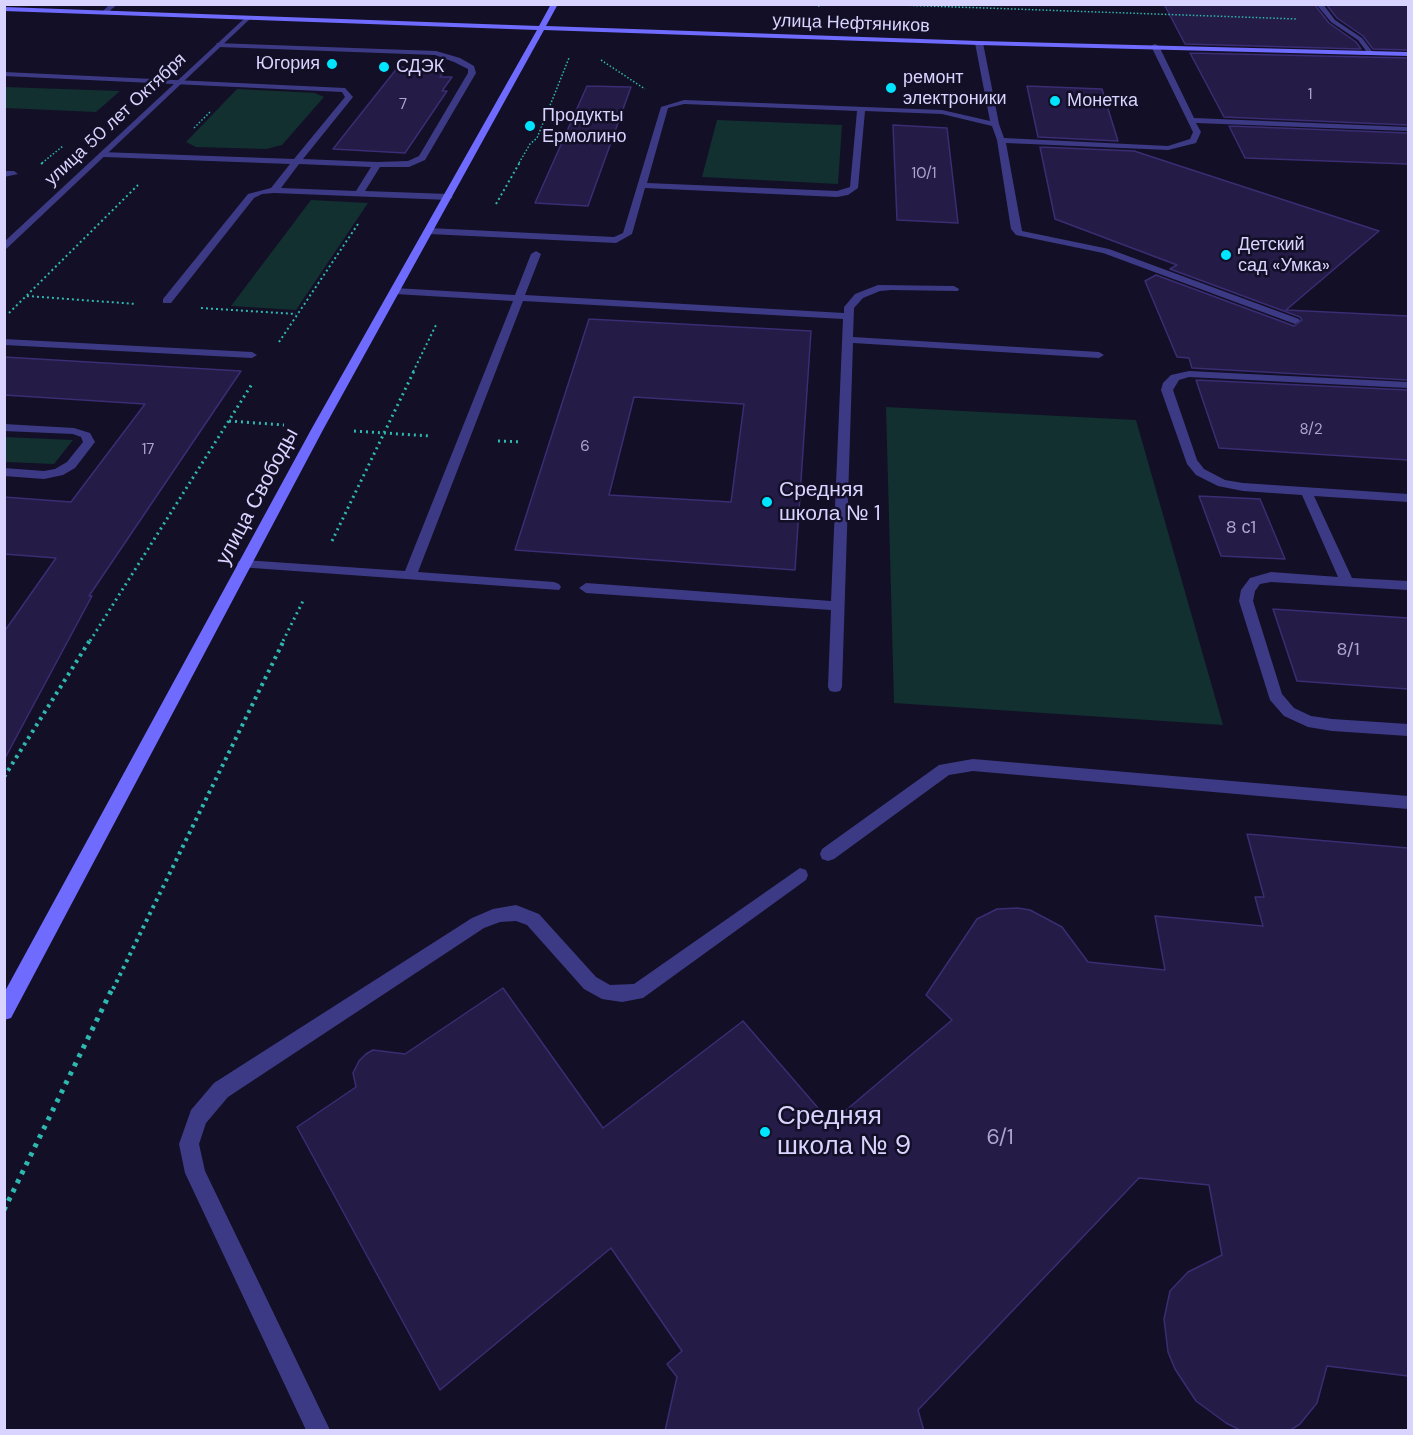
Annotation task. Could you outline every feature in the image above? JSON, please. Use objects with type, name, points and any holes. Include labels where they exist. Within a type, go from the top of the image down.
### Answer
[{"type":"main road","name":"улица Свободы","points":[[4,1012],[318,428],[555,4]]},
{"type":"main road","name":"улица Нефтяников","points":[[8,10],[979,43],[1408,54]]},
{"type":"street","points":[[8,10],[19,4]]},
{"type":"street","points":[[105,12],[115,4]]},
{"type":"street","points":[[1319,4],[1333,21],[1360,39],[1372,53]]},
{"type":"street","name":"улица 50 лет Октября","points":[[4,248],[249,17]]},
{"type":"street","points":[[979,43],[1001,140],[1016,229],[1019,233],[1106,251],[1295,321]]},
{"type":"street","points":[[104,154],[377,165],[409,164],[422,158],[472,73],[471,68],[457,60],[436,53],[219,45]]},
{"type":"street","points":[[1001,140],[1168,148],[1193,141],[1197,132],[1155,46]]},
{"type":"street","points":[[4,74],[345,90],[349,97],[274,190]]},
{"type":"street","points":[[429,231],[616,240],[627,234],[665,107],[684,102],[942,112],[996,124]]},
{"type":"street","points":[[640,185],[837,194],[848,192],[854,188],[861,109]]},
{"type":"street","points":[[1191,120],[1408,129]]},
{"type":"street","points":[[359,193],[377,165]]},
{"type":"street","points":[[167,301],[251,196],[274,190],[449,197]]},
{"type":"street","points":[[410,576],[536,255]]},
{"type":"street","points":[[835,687],[849,307],[867,292],[878,288],[954,290]]},
{"type":"street","points":[[395,291],[848,316]]},
{"type":"street","points":[[848,340],[1099,355]]},
{"type":"street","points":[[4,342],[252,355]]},
{"type":"street","points":[[1408,385],[1189,374],[1175,377],[1169,383],[1167,390],[1191,460],[1200,472],[1222,483],[1243,487],[1408,498]]},
{"type":"street","points":[[4,427],[74,431],[86,435],[89,442],[71,465],[59,472],[44,475],[4,472]]},
{"type":"street","points":[[1306,491],[1347,582]]},
{"type":"street","points":[[244,564],[554,587]]},
{"type":"street","points":[[1408,586],[1271,577],[1255,581],[1248,590],[1246,601],[1275,696],[1289,712],[1308,721],[1332,725],[1408,730]]},
{"type":"street","points":[[586,588],[838,606]]},
{"type":"street","points":[[828,854],[945,769],[974,765],[1408,803]]},
{"type":"street","points":[[318,1431],[195,1173],[189,1144],[198,1117],[221,1090],[478,923],[499,914],[516,913],[533,919],[590,983],[608,993],[622,994],[637,992],[651,984],[800,875]]},
{"type":"path","points":[[871,4],[1333,21]]},
{"type":"path","points":[[480,233],[530,144],[537,138],[573,48]]},
{"type":"path","points":[[593,55],[671,105]]},
{"type":"path","points":[[278,343],[378,194]]},
{"type":"path","points":[[4,1210],[451,294]]},
{"type":"path","points":[[4,317],[27,296]]},
{"type":"path","points":[[4,777],[253,382]]},
{"type":"path","points":[[229,421],[521,442]]},
{"type":"green space","points":[[5,87],[120,91],[96,112],[5,108]]},
{"type":"green space","points":[[237,89],[315,93],[324,97],[282,145],[266,149],[196,147],[186,142]]},
{"type":"green space","points":[[717,120],[842,125],[838,184],[702,177]]},
{"type":"green space","points":[[311,200],[368,203],[296,310],[231,306]]},
{"type":"green space","points":[[886,407],[1136,420],[1223,725],[894,703]]},
{"type":"green space","points":[[4,437],[73,440],[54,464],[5,462]]},
{"type":"building","points":[[1164,4],[1314,4],[1329,23],[1356,42],[1361,49],[1185,44]]},
{"type":"building","points":[[1326,4],[1408,4],[1408,50],[1373,49],[1363,36],[1337,18]]},
{"type":"building","points":[[1190,53],[1408,58],[1408,125],[1224,117]]},
{"type":"building","points":[[398,67],[445,69],[440,77],[452,77],[442,91],[447,91],[405,153],[333,149]]},
{"type":"building","points":[[587,86],[631,87],[588,206],[535,203]]},
{"type":"building","points":[[1027,86],[1102,89],[1118,141],[1038,137]]},
{"type":"building","points":[[893,125],[947,128],[958,223],[897,220]]},
{"type":"building","points":[[1229,126],[1408,133],[1408,164],[1245,158]]},
{"type":"building","points":[[1040,147],[1134,151],[1379,231],[1286,310],[1408,316],[1408,380],[1192,368],[1189,358],[1177,357],[1145,281],[1156,275],[1294,326],[1302,320],[1300,317],[1170,269],[1177,265],[1055,219]]},
{"type":"building","points":[[589,319],[811,331],[795,570],[515,550]],"holes":[[[634,397],[744,404],[731,502],[609,495]]]},
{"type":"building","points":[[4,357],[241,371],[89,596],[92,596],[4,760],[4,632],[56,558],[4,554],[4,497],[71,502],[145,404],[4,395]]},
{"type":"building","points":[[1196,380],[1408,390],[1408,460],[1219,448]]},
{"type":"building","points":[[1199,496],[1260,499],[1285,559],[1221,556]]},
{"type":"building","points":[[1273,609],[1408,618],[1408,689],[1297,681]]},
{"type":"building","points":[[1247,834],[1408,848],[1408,1376],[1327,1366],[1317,1403],[1300,1424],[1289,1431],[1242,1431],[1226,1423],[1196,1401],[1175,1369],[1168,1352],[1164,1319],[1170,1291],[1188,1272],[1222,1255],[1209,1185],[1139,1178],[918,1410],[924,1431],[665,1431],[677,1377],[667,1364],[682,1351],[611,1248],[440,1390],[297,1127],[356,1087],[353,1073],[359,1061],[366,1054],[373,1050],[405,1054],[503,988],[603,1128],[743,1021],[831,1123],[952,1020],[926,995],[977,919],[997,909],[1030,910],[1062,927],[1088,962],[1165,970],[1155,916],[1263,926],[1255,897],[1264,897]]},
{"type":"place","name":"Югория","points":[[332,64]]},
{"type":"place","name":"СДЭК","points":[[384,67]]},
{"type":"place","name":"ремонт электроники","points":[[891,88]]},
{"type":"place","name":"Монетка","points":[[1055,101]]},
{"type":"place","name":"Продукты Ермолино","points":[[530,126]]},
{"type":"place","name":"Детский сад «Умка»","points":[[1226,255]]},
{"type":"place","name":"Средняя школа № 1","points":[[767,502]]},
{"type":"place","name":"Средняя школа № 9","points":[[765,1132]]}]
